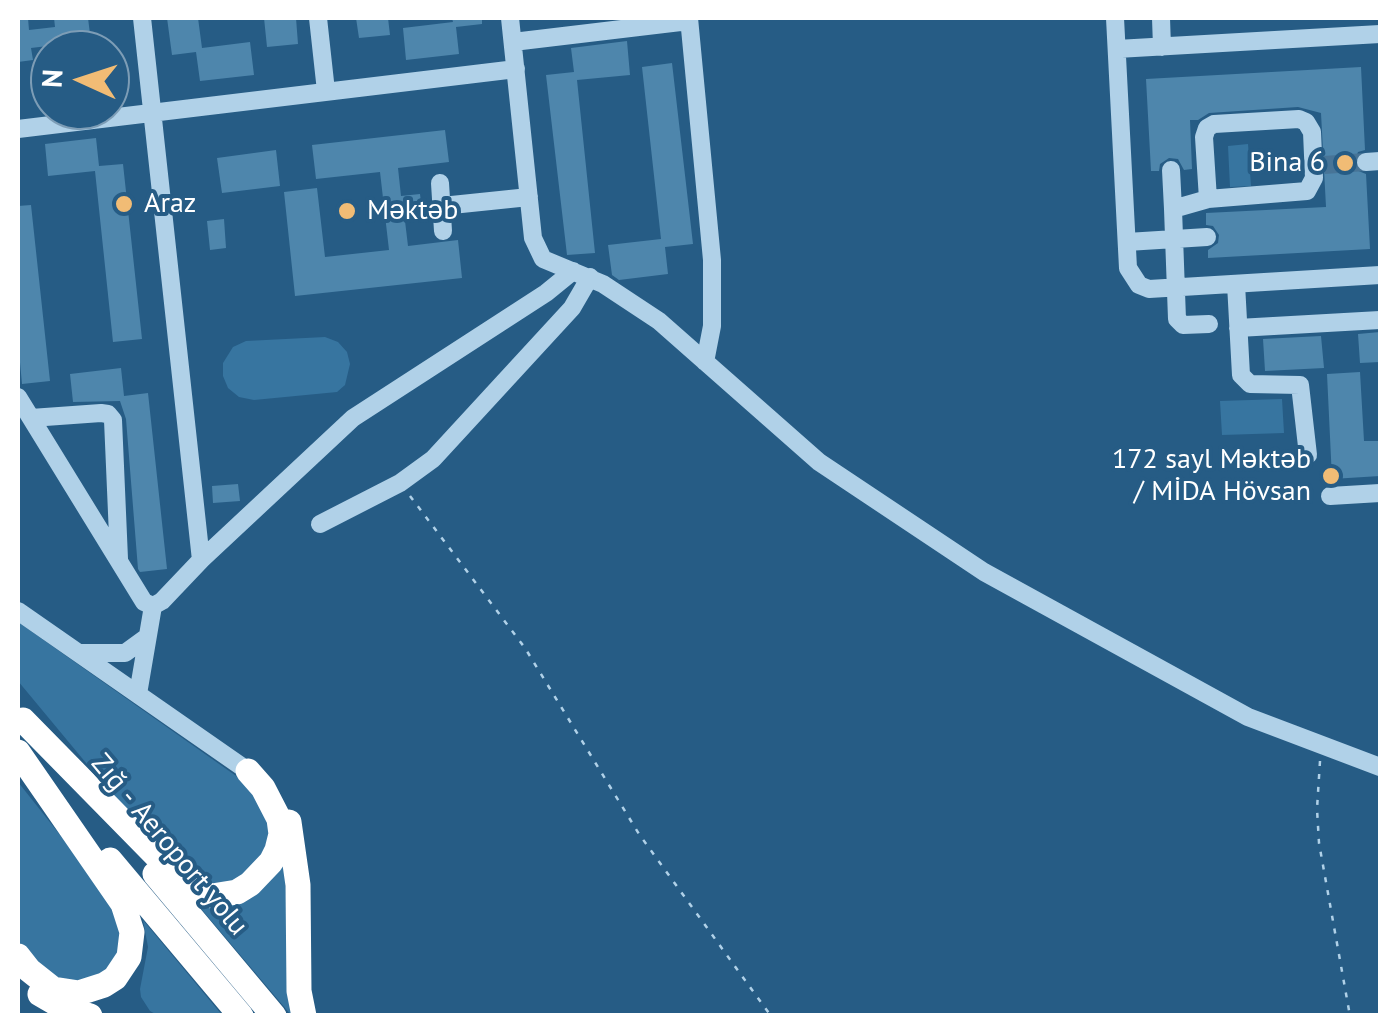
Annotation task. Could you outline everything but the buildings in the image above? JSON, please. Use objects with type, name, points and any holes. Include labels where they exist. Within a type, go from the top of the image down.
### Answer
[{"type":"highway","points":[[20,717],[184,884],[212,896],[237,892],[250,884],[277,850],[279,819],[264,788],[248,771]]},
{"type":"highway","name":"Zığ - Aeroport yolu","points":[[20,717],[274,1016]]},
{"type":"highway","points":[[18,750],[122,904],[132,932],[129,956],[114,978],[79,993],[53,989],[18,959]]},
{"type":"highway","name":"Zığ - Aeroport yolu","points":[[18,750],[241,1016]]},
{"type":"highway","points":[[248,771],[274,793],[290,824],[298,885],[299,992],[304,1016]]},
{"type":"highway","points":[[18,959],[27,979],[49,1001],[90,1016]]},
{"type":"street","points":[[142,18],[201,560]]},
{"type":"street","points":[[318,18],[326,90]]},
{"type":"street","points":[[510,18],[537,250],[553,266],[581,274],[659,321],[819,462],[984,572],[1248,716],[1380,768]]},
{"type":"street","points":[[1115,18],[1128,268],[1139,286],[1149,289],[1380,275]]},
{"type":"street","points":[[1161,18],[1162,47]]},
{"type":"street","points":[[513,42],[583,25],[689,19],[712,260],[712,326],[705,362]]},
{"type":"street","points":[[1117,49],[1380,34]]},
{"type":"street","points":[[18,129],[516,69]]},
{"type":"street","points":[[1173,209],[1208,199],[1307,191],[1319,165],[1306,122],[1300,118],[1214,124],[1207,128],[1204,136],[1208,199]]},
{"type":"street","points":[[1171,170],[1179,322],[1209,324]]},
{"type":"street","points":[[440,182],[443,231]]},
{"type":"street","points":[[442,206],[529,196]]},
{"type":"street","points":[[1127,242],[1207,237]]},
{"type":"street","points":[[138,694],[154,606],[201,560],[353,418],[581,274]]},
{"type":"street","points":[[320,524],[400,483],[434,459],[572,308],[581,274]]},
{"type":"street","points":[[1236,284],[1241,375],[1245,382],[1300,385],[1308,455]]},
{"type":"street","points":[[1238,328],[1380,320]]},
{"type":"street","points":[[18,396],[144,602],[154,606]]},
{"type":"street","points":[[31,418],[102,412],[113,420],[119,561]]},
{"type":"street","points":[[1330,496],[1380,493]]},
{"type":"street","points":[[18,611],[248,771]]},
{"type":"street","points":[[78,653],[126,653],[147,637]]},
{"type":"path","points":[[400,483],[525,648],[639,834],[771,1016]]},
{"type":"path","points":[[1321,745],[1319,844],[1350,1016]]},
{"type":"shaded area","points":[[1248,144],[1251,186],[1230,187],[1228,146]]},
{"type":"shaded area","points":[[325,337],[338,342],[347,352],[350,364],[345,385],[337,392],[254,400],[239,397],[228,388],[223,363],[233,347],[246,341]]},
{"type":"shaded area","points":[[1282,399],[1284,433],[1222,435],[1220,401]]},
{"type":"shaded area","points":[[18,622],[239,778],[268,808],[271,848],[242,882],[196,885],[106,787],[18,681]]},
{"type":"shaded area","points":[[18,782],[123,920],[122,955],[93,982],[55,982],[26,955],[18,938]]},
{"type":"shaded area","points":[[284,849],[291,1015],[192,898],[206,904]]},
{"type":"shaded area","points":[[143,920],[222,1015],[157,1015],[150,1011],[140,989],[148,947]]},
{"type":"tunnel","points":[[1324,165],[1366,162]]},
{"type":"place","name":"Bina 6","points":[[1345,163]]},
{"type":"place","name":"Araz","points":[[124,204]]},
{"type":"place","name":"Məktəb","points":[[347,211]]},
{"type":"place","name":"172 sayl Məktəb / MİDA Hövsan","points":[[1331,476]]}]
